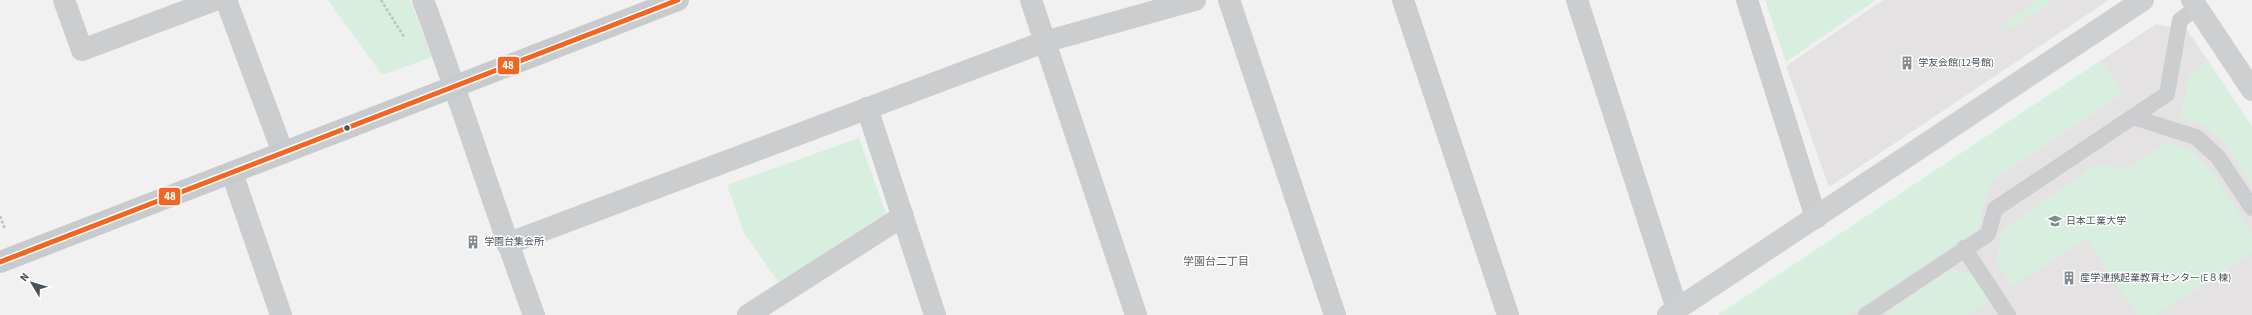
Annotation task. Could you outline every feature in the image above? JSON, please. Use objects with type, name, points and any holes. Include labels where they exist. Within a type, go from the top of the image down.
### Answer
[{"type":"main road","points":[[0,262],[678,0]]},
{"type":"street","points":[[64,0],[82,50],[216,0]]},
{"type":"street","points":[[226,0],[282,153]]},
{"type":"street","points":[[423,0],[455,86],[507,244],[534,315]]},
{"type":"street","points":[[1031,0],[1136,315]]},
{"type":"street","points":[[507,244],[1044,42],[1195,0]]},
{"type":"street","points":[[1229,0],[1335,315]]},
{"type":"street","points":[[1403,0],[1508,315]]},
{"type":"street","points":[[1577,0],[1673,312],[2143,0]]},
{"type":"street","points":[[1747,0],[1816,218]]},
{"type":"street","points":[[2195,4],[2252,90]]},
{"type":"street","points":[[867,108],[935,315]]},
{"type":"street","points":[[232,173],[282,315]]},
{"type":"street","points":[[748,315],[903,216]]},
{"type":"lane","points":[[1866,315],[1964,248],[1988,234],[1995,209],[2168,94],[2180,20],[2195,4]]},
{"type":"lane","points":[[2133,117],[2196,137],[2218,157],[2252,208]]},
{"type":"lane","points":[[1964,248],[2008,315]]},
{"type":"shaded area","points":[[1883,0],[2109,0],[1829,187],[1786,66]]},
{"type":"shaded area","name":"日本工業大学","points":[[2156,24],[2188,31],[2252,127],[2252,315],[1718,315]]},
{"type":"green space","points":[[328,0],[410,0],[432,57],[382,75]]},
{"type":"green space","points":[[1765,0],[1876,0],[1786,62]]},
{"type":"green space","points":[[2038,0],[2054,0],[2009,30],[2004,23]]},
{"type":"green space","points":[[2101,60],[2123,93],[1991,181],[1977,230],[1849,315],[1718,315]]},
{"type":"green space","points":[[2208,62],[2252,127],[2252,185],[2225,144],[2204,125],[2180,117],[2189,76]]},
{"type":"green space","points":[[859,138],[886,213],[779,283],[744,233],[727,185]]},
{"type":"green space","points":[[2167,142],[2190,150],[2212,172],[2252,233],[2252,253],[2157,315],[2137,315],[2086,239],[2012,286],[1996,263],[2002,230],[2096,165],[2128,168]]},
{"type":"green space","points":[[1952,269],[1972,274],[1990,300],[1968,315],[1884,315]]},
{"type":"transit line","name":"48","points":[[0,262],[678,0]]},
{"type":"place","name":"学友会館(12号館)","points":[[1907,63]]},
{"type":"place","name":"日本工業大学","points":[[2055,221]]},
{"type":"place","name":"学園台集会所","points":[[473,242]]},
{"type":"place","name":"産学連携起業教育センター(E８棟)","points":[[2069,278]]},
{"type":"district","name":"学園台二丁目","points":[[1216,261]]}]
